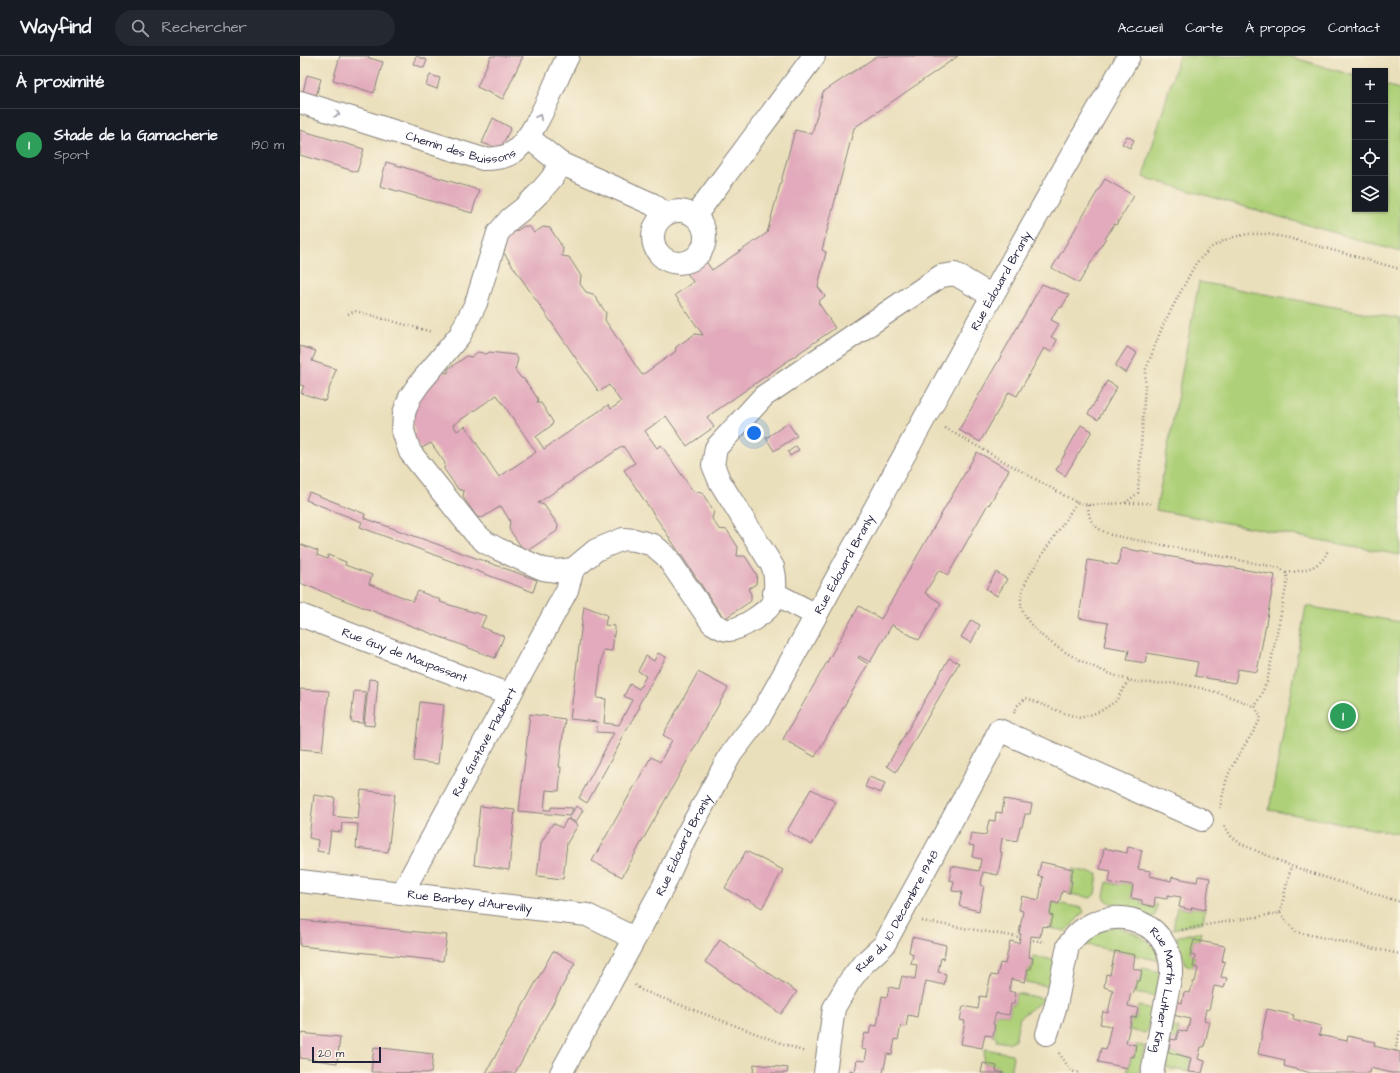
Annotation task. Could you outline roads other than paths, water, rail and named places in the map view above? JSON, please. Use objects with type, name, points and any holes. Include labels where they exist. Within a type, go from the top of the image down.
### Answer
[{"type":"street","name":"Chemin des Buissons","points":[[300,102],[483,160],[495,160],[514,152],[528,137],[568,56]]},
{"type":"street","points":[[695,216],[814,56]]},
{"type":"street","name":"Rue Édouard Branly","points":[[561,1073],[663,887],[685,838],[731,754],[761,715],[924,416],[1074,149],[1129,56]]},
{"type":"street","points":[[528,137],[560,163],[652,204],[666,214]]},
{"type":"street","points":[[560,163],[552,178],[540,192],[510,219],[498,233],[476,303],[460,335],[410,397],[404,413],[403,431],[410,452],[474,532],[485,542],[543,569],[557,571],[573,568],[596,550],[623,539],[635,540],[653,545],[666,556],[712,623],[722,629],[730,630],[739,628],[764,612],[772,603],[776,578],[773,567],[720,482],[713,465],[716,448],[764,396],[941,276],[956,274],[992,296]]},
{"type":"street","points":[[681,211],[695,216],[704,229],[704,244],[700,252],[695,258],[687,262],[670,262],[663,258],[657,252],[653,244],[652,235],[659,220],[666,214],[681,211]]},
{"type":"street","name":"Rue Gustave Flaubert","points":[[402,893],[567,590],[573,568]]},
{"type":"street","points":[[774,593],[816,615]]},
{"type":"street","name":"Rue Guy de Maupassant","points":[[300,615],[510,695]]},
{"type":"street","name":"Rue du 10 Décembre 1948","points":[[826,1066],[834,1008],[849,982],[862,965],[884,945],[988,754],[999,730],[1215,818]]},
{"type":"street","name":"Rue Barbey d'Aurevilly","points":[[300,881],[587,915],[634,938]]},
{"type":"street","name":"Rue Martin Luther King","points":[[1047,1034],[1056,1005],[1068,946],[1078,932],[1093,923],[1110,918],[1118,917],[1144,923],[1158,936],[1167,950],[1171,966],[1171,974],[1152,1073]]},
{"type":"place","name":"Stade de la Gamacherie","points":[[1343,716]]}]
